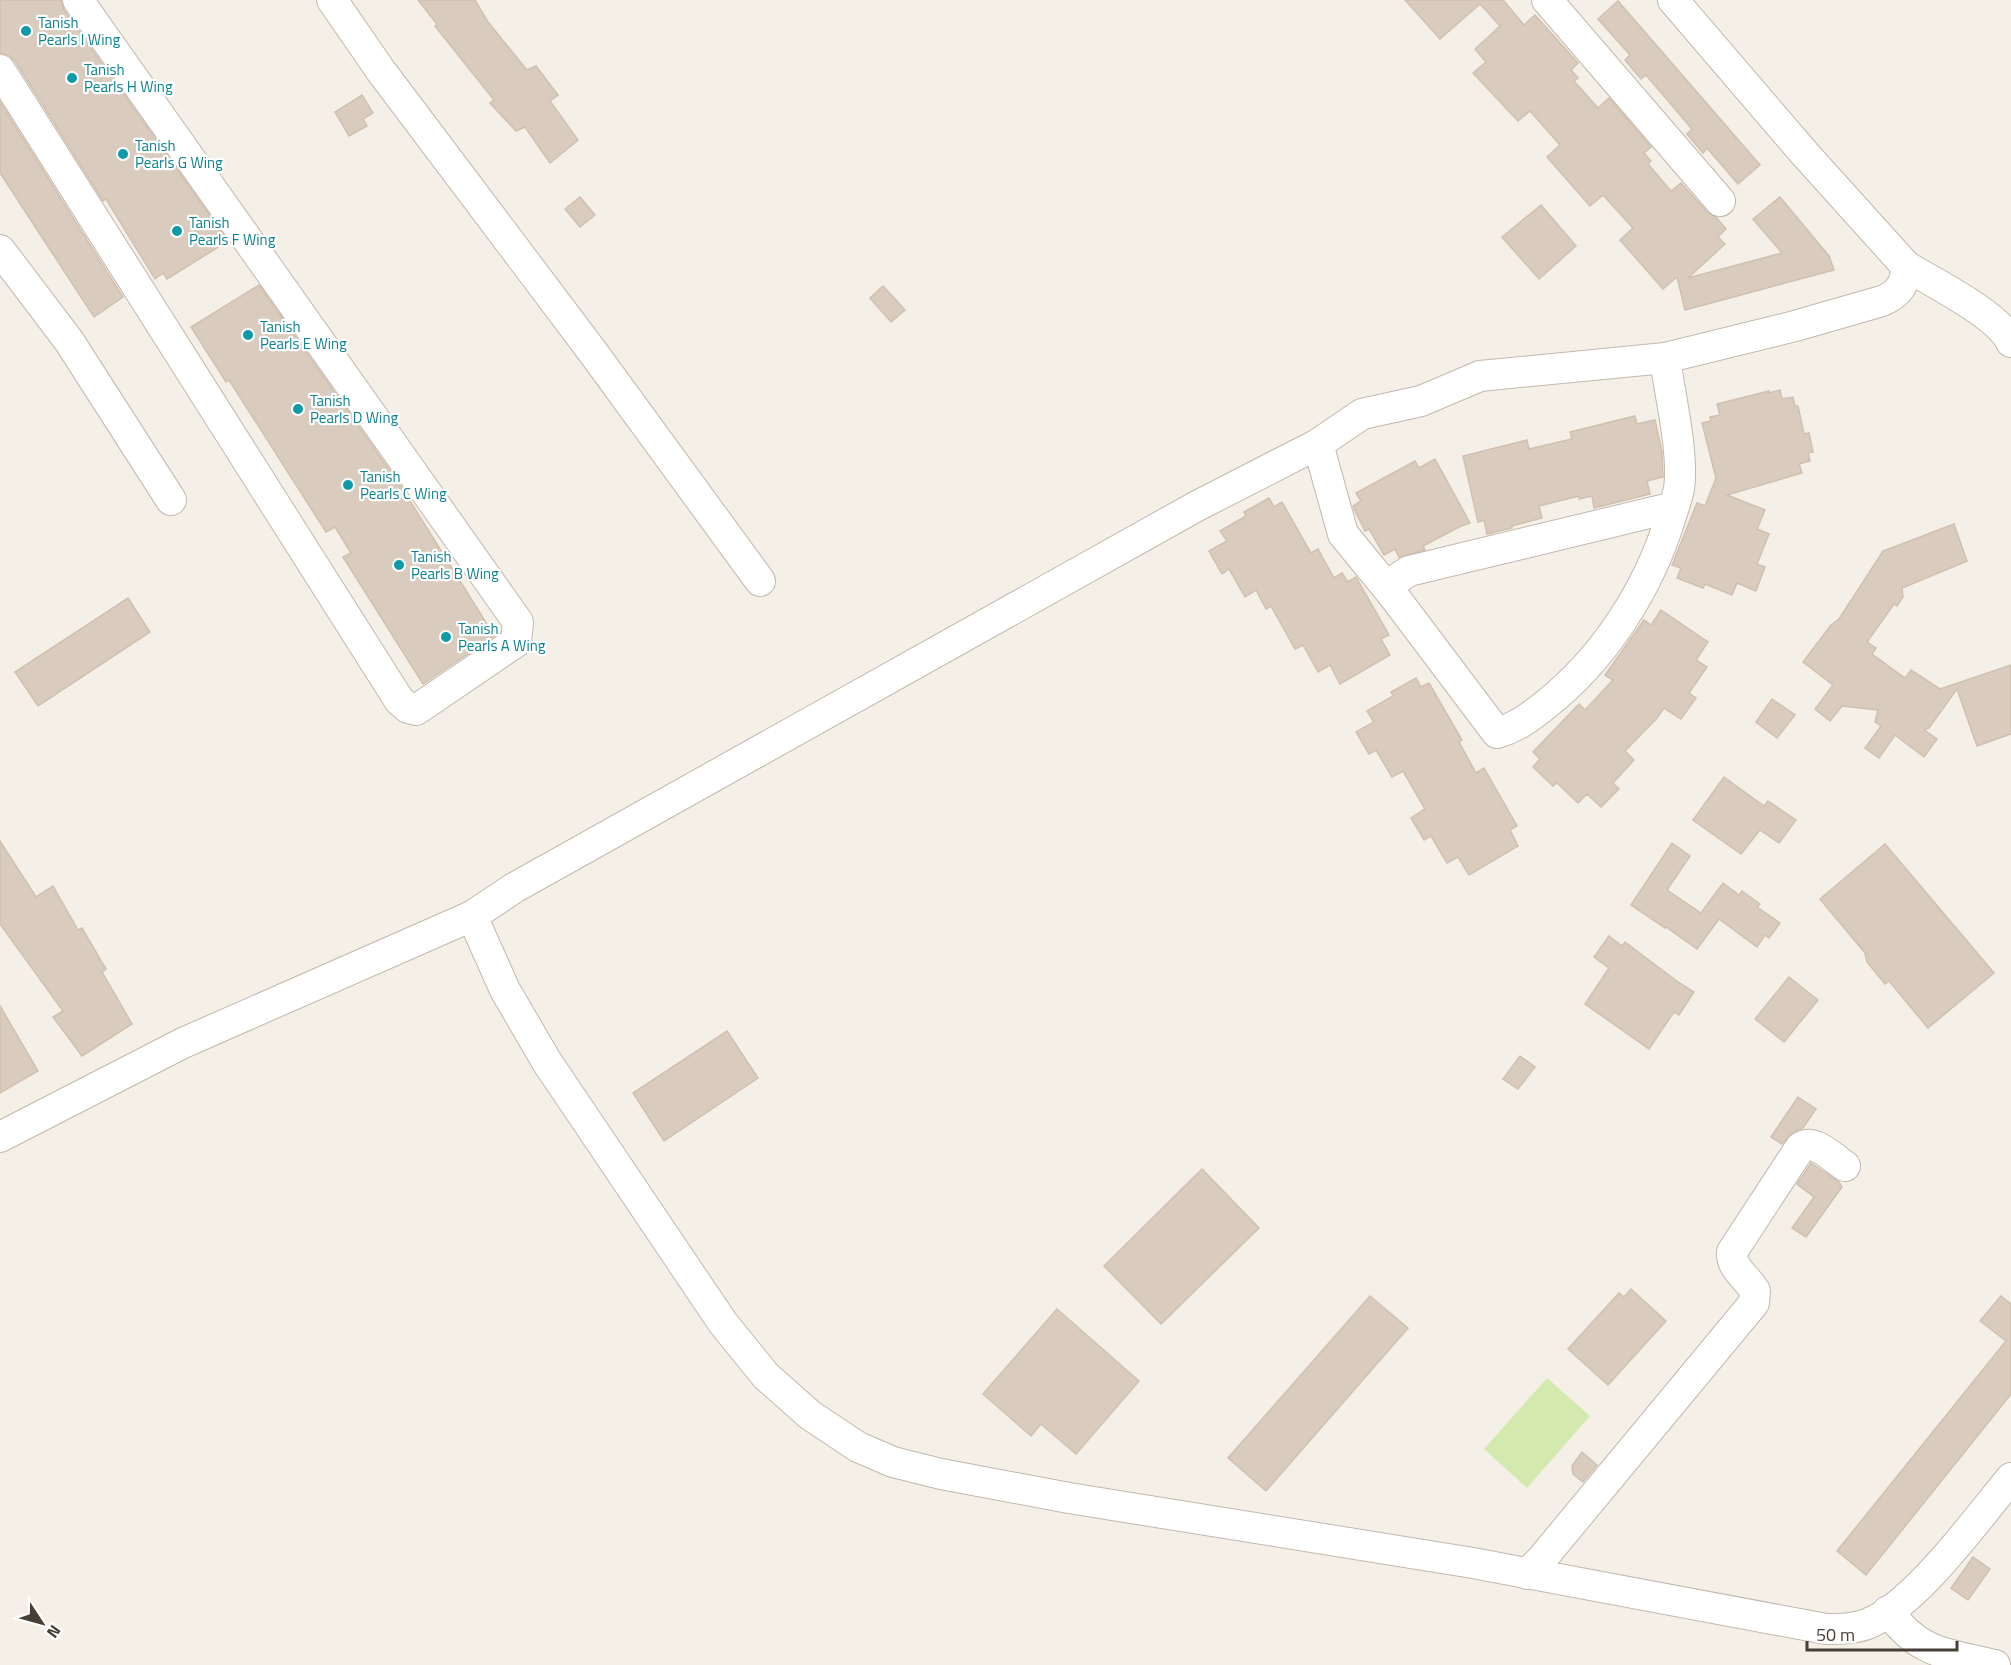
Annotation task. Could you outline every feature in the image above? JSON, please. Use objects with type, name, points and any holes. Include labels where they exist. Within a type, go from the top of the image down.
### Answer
[{"type":"street","points":[[0,70],[399,700],[408,708],[416,710],[516,642],[518,622],[78,0]]},
{"type":"street","points":[[332,0],[381,71],[592,351],[760,581]]},
{"type":"street","points":[[1547,0],[1720,201]]},
{"type":"street","points":[[1673,0],[1805,154],[1906,266],[1994,321],[2011,342]]},
{"type":"street","points":[[0,250],[69,341],[171,500]]},
{"type":"street","points":[[0,1137],[183,1043],[472,916],[514,888],[1197,506],[1318,444],[1362,414],[1421,401],[1480,376],[1665,358],[1795,326],[1893,297],[1906,279],[1906,266]]},
{"type":"street","points":[[1318,444],[1343,534],[1394,595],[1497,733],[1526,720],[1578,676],[1605,645],[1637,596],[1660,547],[1678,491],[1680,465],[1665,358]]},
{"type":"street","points":[[1394,595],[1394,581],[1409,571],[1674,507]]},
{"type":"street","points":[[472,916],[505,990],[547,1062],[723,1323],[766,1376],[810,1415],[858,1447],[893,1462],[941,1474],[1069,1498],[1461,1561],[1826,1629],[1850,1628],[1868,1624],[1888,1611],[1925,1580],[2011,1478]]},
{"type":"street","points":[[1527,1574],[1754,1303],[1755,1291],[1736,1268],[1732,1252],[1800,1148],[1811,1144],[1845,1166]]},
{"type":"street","points":[[1888,1611],[1902,1629],[1918,1643],[1939,1652],[1995,1665]]},
{"type":"green space","points":[[1547,1378],[1590,1416],[1527,1488],[1484,1449]]},
{"type":"building","points":[[0,0],[61,0],[64,10],[228,241],[167,279],[163,273],[155,279],[106,199],[103,201],[15,61],[8,55],[0,53]]},
{"type":"building","points":[[418,0],[475,0],[488,22],[527,70],[536,66],[558,95],[550,101],[578,140],[550,163],[525,127],[516,131],[490,103],[494,100],[435,26],[437,24]]},
{"type":"building","points":[[1405,0],[1503,0],[1524,25],[1535,15],[1578,63],[1571,70],[1578,78],[1574,81],[1598,108],[1609,98],[1651,147],[1644,153],[1651,161],[1648,164],[1671,191],[1681,183],[1726,229],[1718,237],[1725,244],[1688,278],[1782,253],[1753,219],[1780,197],[1829,256],[1834,270],[1685,310],[1677,277],[1663,289],[1620,240],[1633,228],[1603,195],[1590,206],[1547,157],[1560,145],[1530,111],[1518,121],[1473,73],[1486,62],[1475,49],[1500,26],[1480,4],[1440,39]]},
{"type":"building","points":[[1618,1],[1760,165],[1738,184],[1707,148],[1703,153],[1687,134],[1692,129],[1646,75],[1641,79],[1625,60],[1630,55],[1598,19]]},
{"type":"building","points":[[362,95],[373,113],[363,119],[367,126],[349,136],[335,112]]},
{"type":"building","points":[[0,102],[123,297],[94,317],[0,173]]},
{"type":"building","points":[[580,197],[595,215],[580,227],[565,209]]},
{"type":"building","points":[[1541,205],[1576,246],[1539,279],[1502,237]]},
{"type":"building","points":[[259,285],[400,485],[490,629],[492,628],[496,635],[423,684],[343,557],[351,553],[335,527],[326,532],[229,380],[226,382],[191,327]]},
{"type":"building","points":[[883,286],[905,310],[891,322],[870,298]]},
{"type":"building","points":[[1780,390],[1782,399],[1793,397],[1795,406],[1798,406],[1804,434],[1809,433],[1813,452],[1808,453],[1810,461],[1799,464],[1802,473],[1727,495],[1765,510],[1757,529],[1769,534],[1757,564],[1765,567],[1756,591],[1737,583],[1732,595],[1705,584],[1703,588],[1677,578],[1681,568],[1672,565],[1697,503],[1705,506],[1716,478],[1702,423],[1711,421],[1710,417],[1720,415],[1717,404]]},
{"type":"building","points":[[1635,416],[1637,424],[1655,420],[1662,452],[1663,477],[1647,481],[1650,494],[1594,508],[1592,496],[1579,499],[1579,496],[1539,506],[1542,518],[1487,534],[1484,520],[1478,522],[1463,456],[1527,440],[1529,449],[1572,439],[1570,432]]},
{"type":"building","points":[[1435,459],[1470,523],[1423,546],[1425,550],[1399,557],[1395,549],[1384,555],[1369,529],[1365,531],[1355,511],[1353,506],[1361,501],[1356,493],[1415,461],[1419,468]]},
{"type":"building","points":[[1269,498],[1274,507],[1282,502],[1311,553],[1318,549],[1334,578],[1342,573],[1348,582],[1356,577],[1389,635],[1381,639],[1390,655],[1340,684],[1330,665],[1318,672],[1303,645],[1295,649],[1271,606],[1266,609],[1256,590],[1245,597],[1229,569],[1222,574],[1209,551],[1227,541],[1220,531],[1246,516],[1244,512]]},
{"type":"building","points":[[1954,524],[1967,561],[1902,588],[1903,597],[1897,606],[1894,604],[1867,642],[1876,648],[1872,654],[1905,678],[1911,670],[1940,689],[2011,665],[2011,734],[1977,746],[1957,689],[1929,728],[1924,730],[1937,739],[1924,757],[1895,735],[1879,758],[1865,748],[1881,726],[1875,722],[1878,710],[1842,706],[1830,721],[1815,709],[1833,685],[1803,662],[1831,625],[1839,619],[1883,551]]},
{"type":"building","points":[[128,598],[150,632],[38,706],[15,672]]},
{"type":"building","points":[[1661,610],[1708,642],[1696,660],[1707,667],[1689,693],[1696,698],[1681,719],[1664,708],[1625,751],[1634,760],[1613,783],[1619,789],[1601,807],[1587,794],[1578,803],[1557,783],[1553,786],[1533,767],[1540,759],[1533,752],[1579,704],[1585,710],[1613,680],[1605,675],[1644,620],[1651,625]]},
{"type":"building","points":[[1416,678],[1421,687],[1429,683],[1462,740],[1459,742],[1476,773],[1484,768],[1517,826],[1510,830],[1518,846],[1469,875],[1458,857],[1447,863],[1431,836],[1424,840],[1411,818],[1425,809],[1403,771],[1392,777],[1376,750],[1369,754],[1356,732],[1374,722],[1367,711],[1393,696],[1391,692]]},
{"type":"building","points":[[1772,699],[1795,715],[1777,738],[1756,722]]},
{"type":"building","points":[[1724,777],[1764,806],[1768,801],[1796,820],[1779,843],[1760,830],[1741,854],[1693,820]]},
{"type":"building","points":[[0,841],[36,897],[53,886],[78,930],[82,928],[106,969],[102,972],[132,1024],[82,1056],[53,1017],[63,1011],[0,924]]},
{"type":"building","points":[[1672,843],[1690,856],[1667,890],[1701,913],[1723,883],[1739,895],[1742,891],[1760,904],[1757,907],[1780,923],[1769,938],[1765,935],[1757,947],[1719,919],[1697,949],[1631,905]]},
{"type":"building","points":[[1885,844],[1994,973],[1928,1028],[1889,981],[1885,984],[1867,962],[1865,953],[1820,899]]},
{"type":"building","points":[[1609,936],[1622,946],[1625,942],[1694,992],[1679,1015],[1674,1012],[1649,1049],[1585,1004],[1609,968],[1594,957]]},
{"type":"building","points":[[1789,977],[1818,1000],[1784,1042],[1755,1019]]},
{"type":"building","points":[[0,1006],[38,1071],[0,1093]]},
{"type":"building","points":[[727,1031],[758,1078],[664,1141],[633,1093]]},
{"type":"building","points":[[1520,1056],[1535,1067],[1518,1089],[1503,1079]]},
{"type":"building","points":[[1798,1097],[1816,1109],[1803,1128],[1792,1133],[1782,1144],[1771,1137]]},
{"type":"building","points":[[1811,1163],[1839,1182],[1842,1187],[1806,1237],[1792,1228],[1814,1197],[1797,1184]]},
{"type":"building","points":[[1202,1169],[1259,1228],[1161,1324],[1104,1266]]},
{"type":"building","points":[[1631,1289],[1666,1321],[1608,1385],[1568,1349],[1619,1293],[1624,1297]]},
{"type":"building","points":[[1370,1296],[1408,1328],[1266,1491],[1228,1458]]},
{"type":"building","points":[[2001,1296],[2011,1304],[2011,1394],[1866,1575],[1837,1551],[2006,1341],[1980,1321]]},
{"type":"building","points":[[1057,1309],[1139,1381],[1076,1454],[1041,1424],[1031,1436],[983,1394]]},
{"type":"building","points":[[1582,1452],[1597,1465],[1583,1482],[1573,1474],[1572,1466]]},
{"type":"building","points":[[1973,1557],[1990,1569],[1968,1600],[1951,1588]]},
{"type":"place","name":"Tanish Pearls I Wing","points":[[26,31]]},
{"type":"place","name":"Tanish Pearls H Wing","points":[[72,78]]},
{"type":"place","name":"Tanish Pearls G Wing","points":[[123,154]]},
{"type":"place","name":"Tanish Pearls F Wing","points":[[177,231]]},
{"type":"place","name":"Tanish Pearls E Wing","points":[[248,335]]},
{"type":"place","name":"Tanish Pearls D Wing","points":[[298,409]]},
{"type":"place","name":"Tanish Pearls C Wing","points":[[348,485]]},
{"type":"place","name":"Tanish Pearls B Wing","points":[[399,565]]},
{"type":"place","name":"Tanish Pearls A Wing","points":[[446,637]]}]
